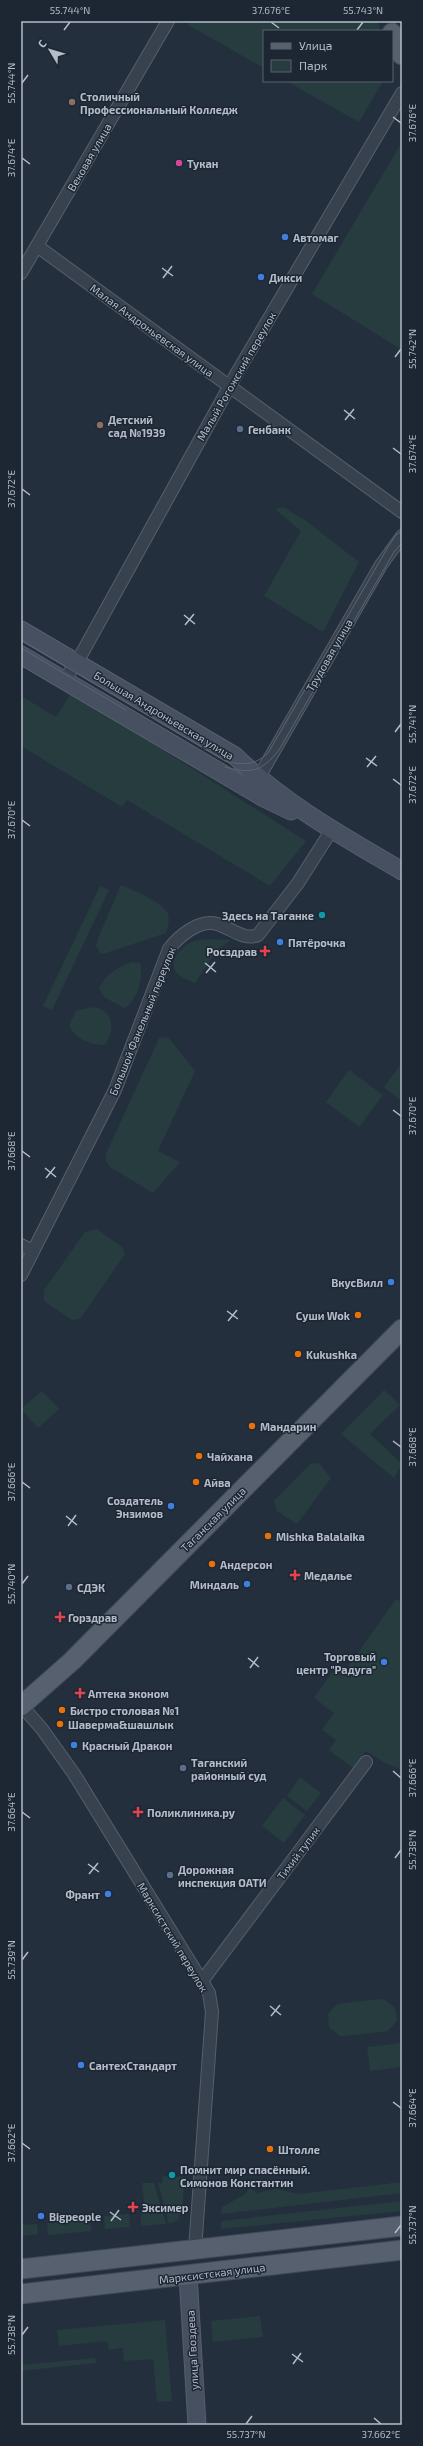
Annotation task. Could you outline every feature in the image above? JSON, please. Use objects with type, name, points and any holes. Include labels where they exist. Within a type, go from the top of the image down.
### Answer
[{"type":"main road","points":[[393,36],[402,55]]},
{"type":"main road","name":"Таганская улица","points":[[21,1706],[72,1661],[402,1329]]},
{"type":"main road","points":[[21,2269],[402,2226]]},
{"type":"main road","name":"Марксистская улица","points":[[21,2294],[402,2250]]},
{"type":"street","name":"Вековая улица","points":[[21,273],[168,21]]},
{"type":"street","name":"Малый Рогожский переулок","points":[[64,681],[230,386],[402,93]]},
{"type":"street","name":"Малая Андроньевская улица","points":[[37,246],[402,512]]},
{"type":"street","name":"Трудовая улица","points":[[259,777],[381,565],[402,536]]},
{"type":"street","name":"Большая Андроньевская улица","points":[[21,630],[235,756],[259,777],[325,827]]},
{"type":"street","name":"Большая Андроньевская улица","points":[[21,655],[264,798],[325,827],[402,871]]},
{"type":"street","name":"Большой Факельный переулок","points":[[21,1275],[115,1090],[169,949],[181,935],[196,927],[215,923],[244,936],[252,937],[258,934],[298,883],[325,827]]},
{"type":"street","points":[[21,1245],[33,1251]]},
{"type":"street","name":"Марксистский переулок","points":[[21,1706],[42,1729],[74,1774],[208,1993],[212,2012],[195,2250]]},
{"type":"street","name":"Тихий тупик","points":[[202,1981],[366,1762]]},
{"type":"street","name":"улица Гвоздева","points":[[188,2275],[197,2425]]},
{"type":"green space","points":[[190,21],[377,21],[381,30],[263,30],[263,67],[188,25]]},
{"type":"green space","points":[[288,82],[382,82],[359,122]]},
{"type":"green space","points":[[402,142],[402,350],[312,294]]},
{"type":"green space","points":[[283,507],[305,520],[359,562],[323,632],[264,596],[301,531],[275,509]]},
{"type":"green space","points":[[72,692],[306,841],[270,886],[127,800],[122,807],[21,746],[21,696],[56,717]]},
{"type":"green space","points":[[121,885],[148,897],[166,910],[169,919],[168,926],[166,933],[103,954],[100,953],[96,946],[98,938]]},
{"type":"green space","points":[[100,886],[109,890],[52,1010],[43,1006]]},
{"type":"green space","points":[[211,939],[231,940],[218,949],[195,983],[178,974],[175,970],[174,960],[176,955],[183,947],[194,941]]},
{"type":"green space","points":[[132,962],[140,963],[140,981],[136,995],[129,1005],[124,1008],[104,997],[99,989],[104,979],[108,975]]},
{"type":"green space","points":[[93,1007],[105,1012],[109,1016],[111,1022],[111,1033],[104,1045],[94,1044],[83,1040],[74,1034],[69,1025],[76,1011]]},
{"type":"green space","points":[[168,1037],[195,1071],[158,1151],[180,1162],[153,1193],[110,1167],[106,1161],[106,1154],[159,1038]]},
{"type":"green space","points":[[400,1065],[402,1065],[402,1102],[384,1087]]},
{"type":"green space","points":[[349,1070],[383,1095],[359,1127],[326,1102]]},
{"type":"green space","points":[[97,1229],[123,1248],[125,1254],[80,1319],[72,1320],[44,1301],[44,1290],[85,1232]]},
{"type":"green space","points":[[384,1390],[400,1405],[370,1434],[402,1464],[394,1478],[341,1434]]},
{"type":"green space","points":[[42,1391],[59,1409],[38,1428],[21,1409]]},
{"type":"green space","points":[[310,1464],[320,1464],[331,1478],[297,1524],[277,1511],[274,1501]]},
{"type":"green space","points":[[396,1599],[402,1603],[402,1770],[385,1763],[366,1751],[353,1768],[329,1750],[336,1740],[322,1730],[334,1713],[314,1698],[338,1664],[346,1670]]},
{"type":"green space","points":[[300,1777],[321,1793],[307,1811],[287,1796]]},
{"type":"green space","points":[[283,1798],[305,1815],[284,1843],[262,1826]]},
{"type":"green space","points":[[379,1999],[385,2000],[395,2008],[397,2021],[388,2031],[340,2036],[329,2027],[328,2014],[337,2004]]},
{"type":"green space","points":[[401,2043],[402,2067],[370,2071],[367,2047]]},
{"type":"green space","points":[[163,2176],[185,2177],[182,2210],[178,2220],[169,2224],[158,2183],[162,2183]]},
{"type":"green space","points":[[402,2182],[402,2193],[221,2214],[222,2207],[244,2195],[250,2188],[257,2193],[277,2189],[298,2194]]},
{"type":"green space","points":[[142,2183],[154,2183],[166,2224],[141,2226],[141,2212],[145,2210]]},
{"type":"green space","points":[[402,2201],[402,2211],[221,2229],[221,2221]]},
{"type":"green space","points":[[129,2214],[130,2227],[105,2229],[104,2216]]},
{"type":"green space","points":[[90,2219],[91,2231],[48,2235],[47,2223]]},
{"type":"green space","points":[[37,2224],[38,2234],[21,2236],[21,2225]]},
{"type":"green space","points":[[260,2316],[263,2337],[213,2342],[211,2321]]},
{"type":"green space","points":[[165,2320],[172,2401],[157,2402],[153,2359],[124,2361],[123,2348],[109,2350],[107,2341],[59,2346],[57,2330]]},
{"type":"green space","points":[[95,2358],[96,2363],[21,2371],[21,2365]]},
{"type":"tram line","points":[[393,21],[402,42]]},
{"type":"tram line","points":[[400,21],[402,26]]},
{"type":"tram line","points":[[21,640],[225,761],[243,764],[253,762],[268,753],[388,547],[396,535],[402,531]]},
{"type":"tram line","points":[[225,767],[242,770],[255,769],[267,763],[279,750],[394,552],[402,543]]},
{"type":"tram line","points":[[21,648],[126,710]]},
{"type":"place","name":"Столичный Профессиональный Колледж","points":[[72,102]]},
{"type":"place","name":"Тукан","points":[[179,163]]},
{"type":"place","name":"Автомаг","points":[[285,237]]},
{"type":"place","name":"Дикси","points":[[261,277]]},
{"type":"place","name":"Детский сад №1939","points":[[100,425]]},
{"type":"place","name":"Генбанк","points":[[240,429]]},
{"type":"place","name":"Здесь на Таганке","points":[[322,915]]},
{"type":"place","name":"Пятёрочка","points":[[280,942]]},
{"type":"place","name":"Росздрав","points":[[265,951]]},
{"type":"place","name":"ВкусВилл","points":[[391,1282]]},
{"type":"place","name":"Суши Wok","points":[[358,1315]]},
{"type":"place","name":"Kukushka","points":[[298,1354]]},
{"type":"place","name":"Мандарин","points":[[252,1426]]},
{"type":"place","name":"Чайхана","points":[[199,1456]]},
{"type":"place","name":"Айва","points":[[196,1482]]},
{"type":"place","name":"Создатель Энзимов","points":[[171,1506]]},
{"type":"place","name":"Mishka Balalaika","points":[[268,1536]]},
{"type":"place","name":"Андерсон","points":[[212,1564]]},
{"type":"place","name":"Медалье","points":[[295,1575]]},
{"type":"place","name":"Миндаль","points":[[247,1584]]},
{"type":"place","name":"СДЭК","points":[[69,1587]]},
{"type":"place","name":"Горздрав","points":[[60,1617]]},
{"type":"place","name":"Торговый центр \"Радуга\"","points":[[384,1662]]},
{"type":"place","name":"Аптека эконом","points":[[80,1693]]},
{"type":"place","name":"Бистро столовая №1","points":[[62,1710]]},
{"type":"place","name":"Шаверма&шашлык","points":[[60,1724]]},
{"type":"place","name":"Красный Дракон","points":[[74,1745]]},
{"type":"place","name":"Таганский районный суд","points":[[183,1768]]},
{"type":"place","name":"Поликлиника.ру","points":[[138,1812]]},
{"type":"place","name":"Дорожная инспекция ОАТИ","points":[[170,1875]]},
{"type":"place","name":"Франт","points":[[108,1894]]},
{"type":"place","name":"СантехСтандарт","points":[[81,2065]]},
{"type":"place","name":"Штолле","points":[[270,2149]]},
{"type":"place","name":"Помнит мир спасённый. Симонов Константин","points":[[172,2175]]},
{"type":"place","name":"Эксимер","points":[[133,2207]]},
{"type":"place","name":"Bigpeople","points":[[41,2216]]}]
